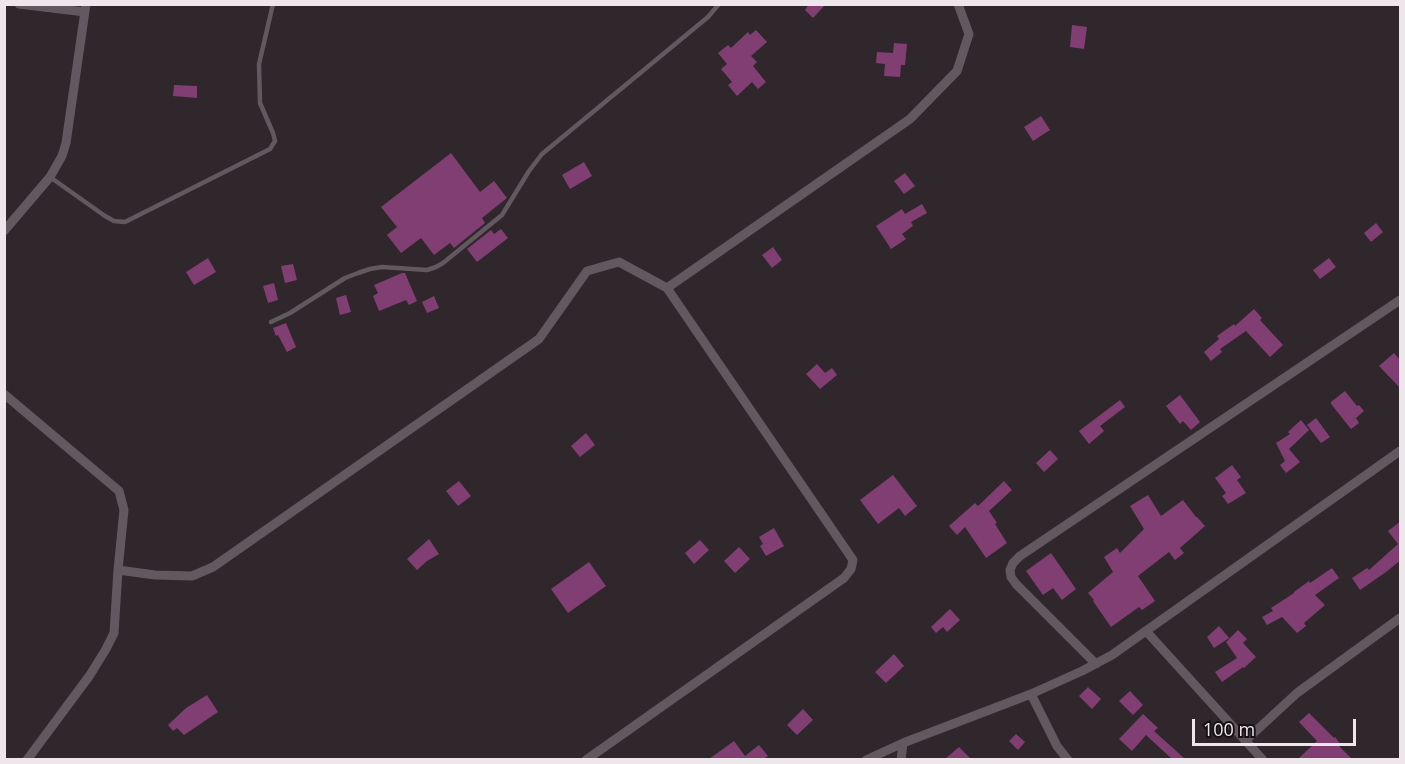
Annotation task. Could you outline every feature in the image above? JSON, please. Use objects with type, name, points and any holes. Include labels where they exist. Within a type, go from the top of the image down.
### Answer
[{"type":"street","points":[[4,231],[50,177],[57,167],[66,143],[85,8],[19,4]]},
{"type":"street","points":[[667,288],[910,118],[957,71],[969,34],[958,4]]},
{"type":"street","points":[[117,570],[155,575],[192,576],[213,567],[539,339],[586,271],[619,261],[667,288],[854,560],[844,578],[585,759]]},
{"type":"street","points":[[1096,664],[1016,584],[1011,577],[1010,570],[1013,563],[1020,556],[1401,300]]},
{"type":"street","points":[[4,394],[119,491],[124,510],[117,570],[114,633],[90,675],[27,759]]},
{"type":"street","points":[[869,759],[1096,664],[1128,645],[1401,451]]},
{"type":"street","points":[[1245,741],[1305,688],[1401,618]]},
{"type":"street","points":[[1146,631],[1263,759]]},
{"type":"street","points":[[1031,693],[1057,746],[1068,759]]},
{"type":"street","points":[[901,759],[903,743]]},
{"type":"lane","points":[[50,177],[105,216],[114,221],[125,222],[270,149],[274,141],[273,133],[260,103],[259,64],[273,4]]},
{"type":"lane","points":[[271,322],[290,313],[345,278],[358,273],[382,267],[427,270],[443,263],[502,214],[542,154],[708,17],[719,4]]},
{"type":"building","points":[[809,4],[826,4],[813,18],[805,10]]},
{"type":"building","points":[[1072,25],[1087,27],[1084,49],[1070,47]]},
{"type":"building","points":[[756,30],[767,42],[751,56],[757,62],[753,66],[766,82],[758,89],[752,82],[737,96],[728,85],[732,82],[721,69],[727,64],[718,53],[728,45],[731,48],[748,32],[750,35]]},
{"type":"building","points":[[894,43],[907,44],[905,65],[901,65],[900,77],[884,76],[885,64],[876,63],[877,52],[893,53]]},
{"type":"building","points":[[174,85],[197,86],[197,98],[173,96]]},
{"type":"building","points":[[1041,116],[1050,130],[1033,141],[1024,127]]},
{"type":"building","points":[[451,153],[480,192],[494,181],[507,198],[482,218],[485,223],[454,248],[450,243],[434,255],[421,238],[401,253],[387,235],[397,227],[381,207]]},
{"type":"building","points":[[584,162],[592,176],[570,189],[562,175]]},
{"type":"building","points":[[905,173],[915,186],[904,194],[894,181]]},
{"type":"building","points":[[922,204],[927,213],[911,222],[913,226],[902,234],[906,239],[891,249],[876,226],[902,209],[905,214]]},
{"type":"building","points":[[1376,223],[1383,232],[1371,242],[1364,233]]},
{"type":"building","points":[[501,229],[508,238],[477,262],[467,249],[491,230],[494,234]]},
{"type":"building","points":[[773,247],[782,260],[772,268],[762,255]]},
{"type":"building","points":[[208,258],[216,272],[194,285],[186,272]]},
{"type":"building","points":[[1329,258],[1336,267],[1320,279],[1313,270]]},
{"type":"building","points":[[293,264],[297,280],[285,283],[281,266]]},
{"type":"building","points":[[405,273],[417,301],[409,305],[406,300],[379,311],[373,296],[378,293],[374,285]]},
{"type":"building","points":[[274,283],[278,300],[268,303],[263,286]]},
{"type":"building","points":[[346,295],[351,312],[340,315],[336,298]]},
{"type":"building","points":[[434,296],[439,308],[427,313],[422,302]]},
{"type":"building","points":[[1254,309],[1262,318],[1260,320],[1283,345],[1270,357],[1246,331],[1220,349],[1222,352],[1211,361],[1204,352],[1219,339],[1217,336],[1234,324],[1235,326]]},
{"type":"building","points":[[286,323],[296,347],[287,352],[273,328]]},
{"type":"building","points":[[1394,353],[1401,361],[1401,389],[1379,366]]},
{"type":"building","points":[[817,364],[825,373],[832,368],[837,375],[820,389],[806,374]]},
{"type":"building","points":[[1345,391],[1364,411],[1356,418],[1359,423],[1351,429],[1331,404]]},
{"type":"building","points":[[1180,395],[1200,422],[1191,430],[1183,421],[1180,424],[1166,406]]},
{"type":"building","points":[[1120,400],[1125,407],[1100,426],[1104,431],[1089,444],[1079,431]]},
{"type":"building","points":[[1316,418],[1330,437],[1321,443],[1307,425]]},
{"type":"building","points":[[1301,420],[1309,430],[1289,449],[1300,462],[1286,473],[1280,465],[1285,461],[1276,443],[1290,434],[1288,432]]},
{"type":"building","points":[[586,433],[595,445],[580,457],[571,446]]},
{"type":"building","points":[[1050,450],[1058,459],[1044,472],[1036,463]]},
{"type":"building","points":[[1232,465],[1241,477],[1237,480],[1246,493],[1228,504],[1222,496],[1226,493],[1215,478]]},
{"type":"building","points":[[893,475],[917,506],[905,516],[899,508],[878,524],[860,500]]},
{"type":"building","points":[[459,481],[471,496],[458,506],[446,491]]},
{"type":"building","points":[[1004,481],[1012,490],[989,511],[1007,543],[986,558],[965,527],[957,535],[949,526],[975,503],[978,506]]},
{"type":"building","points":[[1148,495],[1161,516],[1183,500],[1205,526],[1180,548],[1184,553],[1175,560],[1169,552],[1138,576],[1155,601],[1142,610],[1139,607],[1111,627],[1088,593],[1113,572],[1104,557],[1117,548],[1120,553],[1144,529],[1130,506]]},
{"type":"building","points":[[1401,521],[1401,560],[1360,590],[1352,578],[1367,568],[1369,570],[1398,544],[1388,531]]},
{"type":"building","points":[[774,528],[784,546],[766,556],[760,546],[763,544],[759,537]]},
{"type":"building","points":[[429,539],[439,554],[417,570],[407,559]]},
{"type":"building","points":[[700,540],[709,550],[694,564],[685,553]]},
{"type":"building","points":[[739,547],[750,559],[735,573],[724,561]]},
{"type":"building","points":[[1051,553],[1076,589],[1062,600],[1053,588],[1043,595],[1026,571]]},
{"type":"building","points":[[589,562],[606,586],[568,613],[551,589]]},
{"type":"building","points":[[1332,568],[1339,578],[1315,595],[1325,605],[1304,623],[1306,626],[1297,633],[1282,617],[1267,625],[1262,617],[1273,611],[1271,608]]},
{"type":"building","points":[[950,609],[960,620],[947,632],[943,627],[936,633],[931,627]]},
{"type":"building","points":[[1219,626],[1229,638],[1214,648],[1207,637]]},
{"type":"building","points":[[1238,630],[1247,639],[1243,643],[1256,657],[1222,682],[1215,672],[1237,658],[1226,642]]},
{"type":"building","points":[[894,654],[904,666],[886,683],[875,672]]},
{"type":"building","points":[[1088,687],[1101,699],[1092,709],[1079,696]]},
{"type":"building","points":[[1130,691],[1143,705],[1133,715],[1119,701]]},
{"type":"building","points":[[207,695],[218,712],[184,735],[177,728],[173,731],[168,725],[186,708]]},
{"type":"building","points":[[803,709],[813,720],[797,735],[787,725]]},
{"type":"building","points":[[1309,713],[1335,737],[1341,745],[1339,746],[1352,759],[1298,759],[1317,741],[1299,722]]},
{"type":"building","points":[[1143,714],[1158,728],[1154,731],[1185,759],[1172,759],[1146,735],[1132,751],[1119,739]]},
{"type":"building","points":[[1016,734],[1025,742],[1018,750],[1009,741]]},
{"type":"building","points":[[734,741],[745,756],[759,745],[768,756],[764,759],[709,759]]},
{"type":"building","points":[[959,747],[971,759],[945,759]]}]
